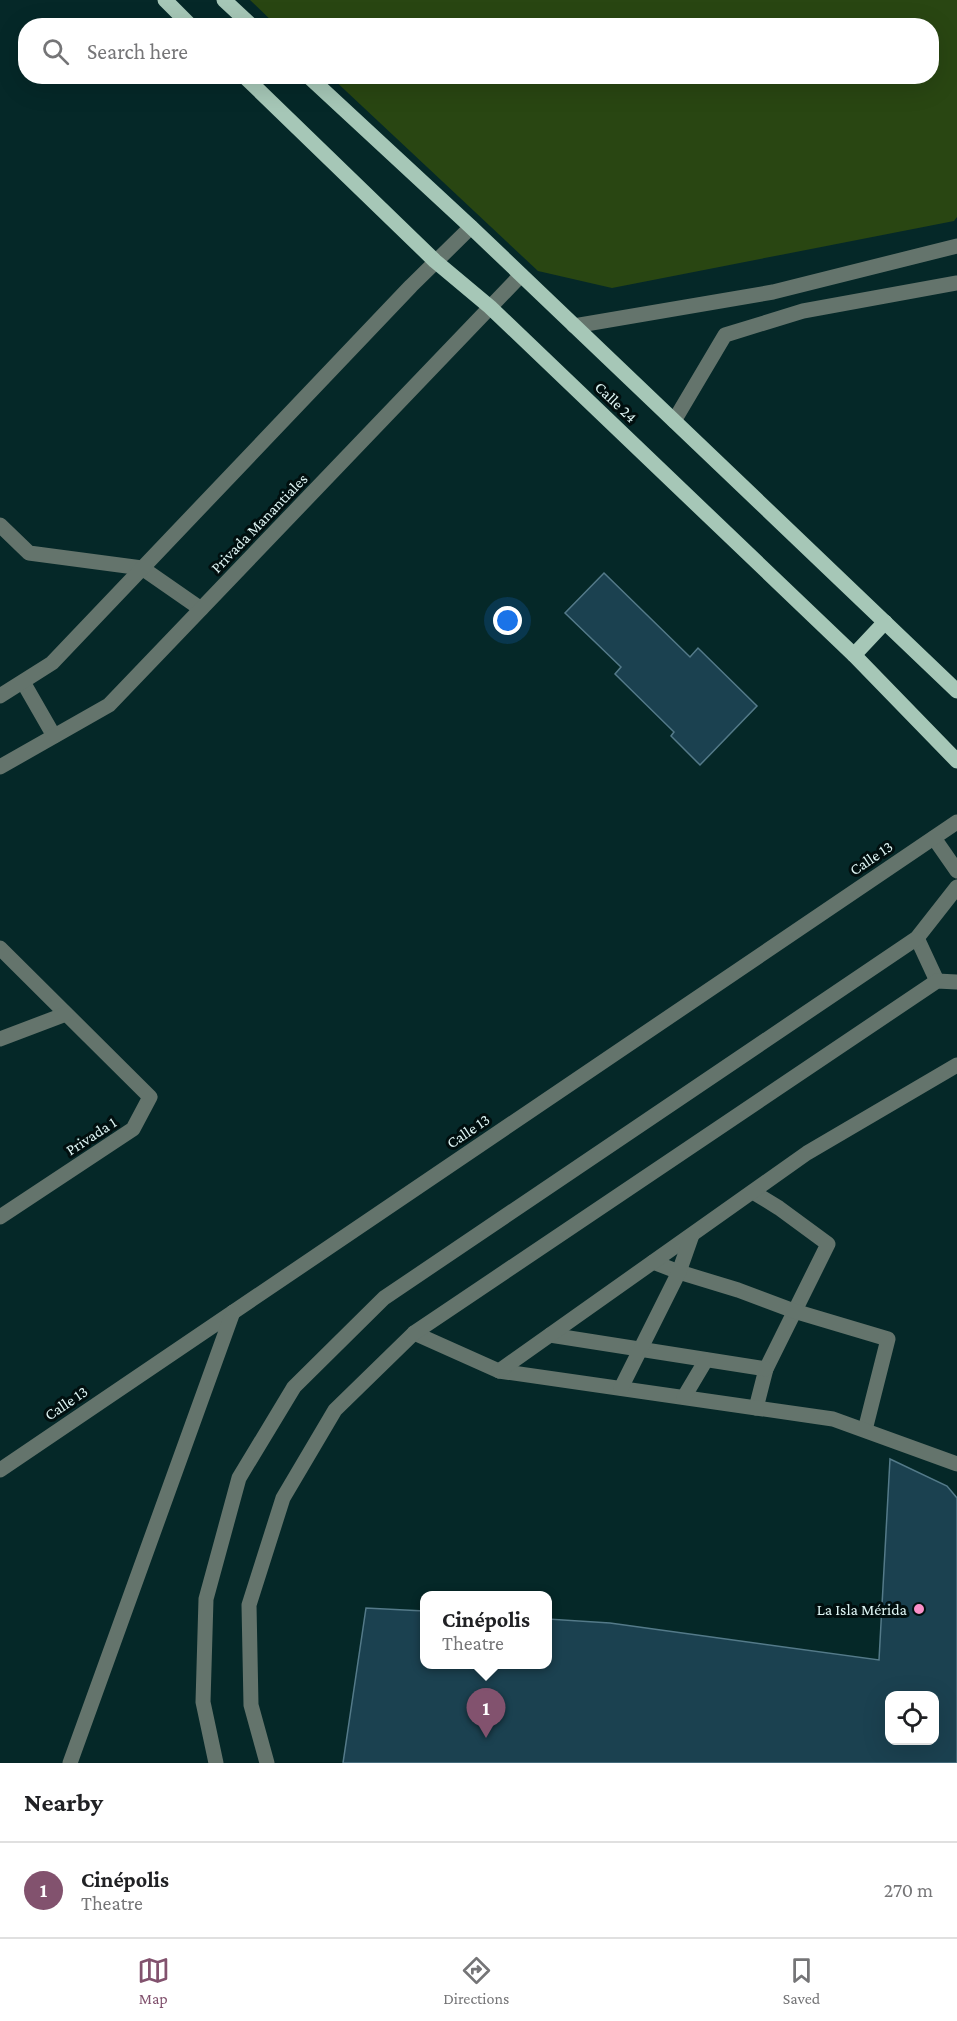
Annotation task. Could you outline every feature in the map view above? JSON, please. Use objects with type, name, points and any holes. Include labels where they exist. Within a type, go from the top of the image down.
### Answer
[{"type":"main road","points":[[165,0],[183,18]]},
{"type":"main road","points":[[225,0],[244,18]]},
{"type":"main road","name":"Calle 24","points":[[252,84],[435,261],[490,307],[854,655],[957,761]]},
{"type":"main road","name":"Calle 24","points":[[317,84],[471,226],[957,691]]},
{"type":"main road","points":[[854,655],[885,622]]},
{"type":"street","points":[[0,696],[52,663],[471,226]]},
{"type":"street","points":[[574,326],[773,292],[957,246]]},
{"type":"street","name":"Privada Manantiales","points":[[0,767],[109,705],[520,275]]},
{"type":"street","points":[[674,421],[725,335],[802,311],[957,283]]},
{"type":"street","points":[[0,525],[30,553],[142,568],[201,609]]},
{"type":"street","points":[[23,682],[54,736]]},
{"type":"street","name":"Calle 13","points":[[0,1470],[957,822]]},
{"type":"street","points":[[934,838],[957,871]]},
{"type":"street","points":[[216,1763],[203,1702],[206,1599],[239,1478],[294,1387],[384,1298],[916,938],[957,887]]},
{"type":"street","points":[[916,938],[937,981]]},
{"type":"street","name":"Privada 1","points":[[0,948],[150,1097],[133,1129],[0,1217]]},
{"type":"street","points":[[267,1763],[251,1705],[249,1605],[283,1498],[335,1410],[414,1333],[937,981],[957,982]]},
{"type":"street","points":[[0,1039],[66,1014]]},
{"type":"street","points":[[499,1371],[807,1153],[957,1065]]},
{"type":"street","points":[[753,1192],[828,1244],[766,1370],[756,1408]]},
{"type":"street","points":[[621,1388],[679,1272],[692,1235]]},
{"type":"street","points":[[653,1262],[795,1311],[888,1339],[865,1430]]},
{"type":"street","points":[[70,1763],[233,1311]]},
{"type":"street","points":[[414,1333],[499,1371],[833,1419],[957,1464]]},
{"type":"street","points":[[550,1335],[766,1370]]},
{"type":"street","points":[[684,1398],[706,1360]]},
{"type":"green space","points":[[250,0],[957,0],[957,217],[954,221],[612,288],[538,271],[338,84],[939,84],[939,18],[269,18]]},
{"type":"building","points":[[604,573],[690,657],[698,648],[757,706],[700,765],[671,736],[674,732],[615,674],[621,667],[565,613]]},
{"type":"building","name":"La Isla Mérida","points":[[890,1459],[947,1486],[957,1498],[957,1763],[343,1763],[366,1608],[420,1611],[420,1669],[552,1669],[552,1619],[610,1623],[879,1660]]},
{"type":"place","name":"La Isla Mérida","points":[[919,1609]]},
{"type":"place","name":"Cinépolis","points":[[486,1738]]}]
